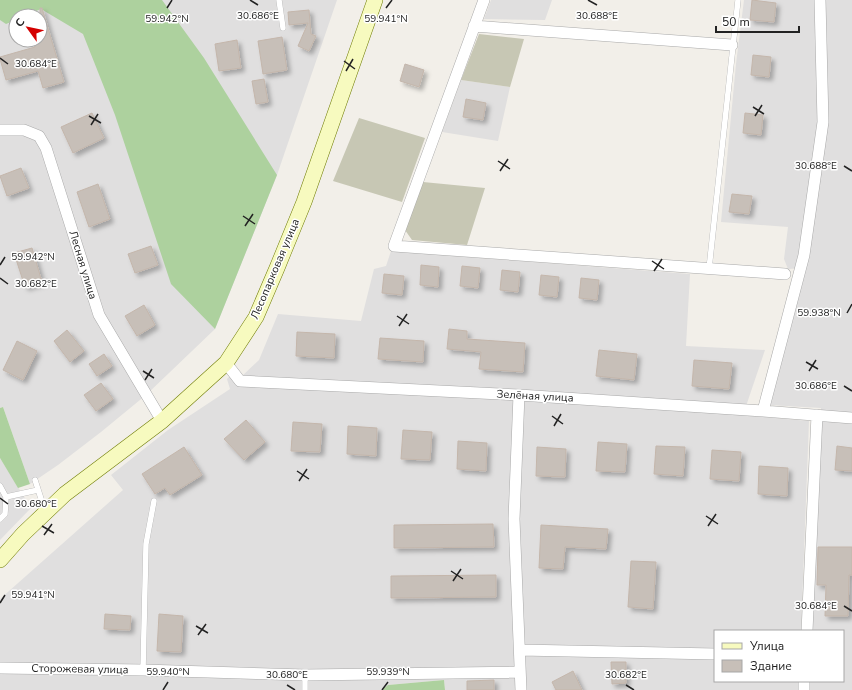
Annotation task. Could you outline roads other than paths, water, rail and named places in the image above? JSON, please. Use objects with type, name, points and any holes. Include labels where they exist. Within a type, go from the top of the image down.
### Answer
[{"type":"street","name":"Лесопарковая улица","points":[[0,560],[23,534],[65,494],[162,421],[226,363],[256,317],[277,268],[304,202],[375,0]]},
{"type":"street","points":[[484,0],[394,246],[785,274]]},
{"type":"street","points":[[764,411],[804,255],[823,122],[820,0]]},
{"type":"street","points":[[474,26],[732,45]]},
{"type":"street","name":"Лесная улица","points":[[0,130],[24,130],[39,136],[46,148],[99,315],[162,421]]},
{"type":"street","name":"Зелёная улица","points":[[226,363],[240,381],[519,395],[852,418]]},
{"type":"street","points":[[519,395],[514,519],[521,690]]},
{"type":"street","points":[[807,630],[817,415]]},
{"type":"street","points":[[520,650],[714,654]]},
{"type":"street","name":"Сторожевая улица","points":[[0,668],[305,674],[520,672]]},
{"type":"lane","points":[[279,0],[283,28]]},
{"type":"lane","points":[[709,269],[738,0]]},
{"type":"lane","points":[[35,480],[46,513]]},
{"type":"lane","points":[[0,486],[6,497],[5,514],[0,519]]},
{"type":"lane","points":[[6,497],[38,490]]},
{"type":"lane","points":[[143,670],[146,544],[154,501]]},
{"type":"lane","points":[[305,674],[305,690]]}]
